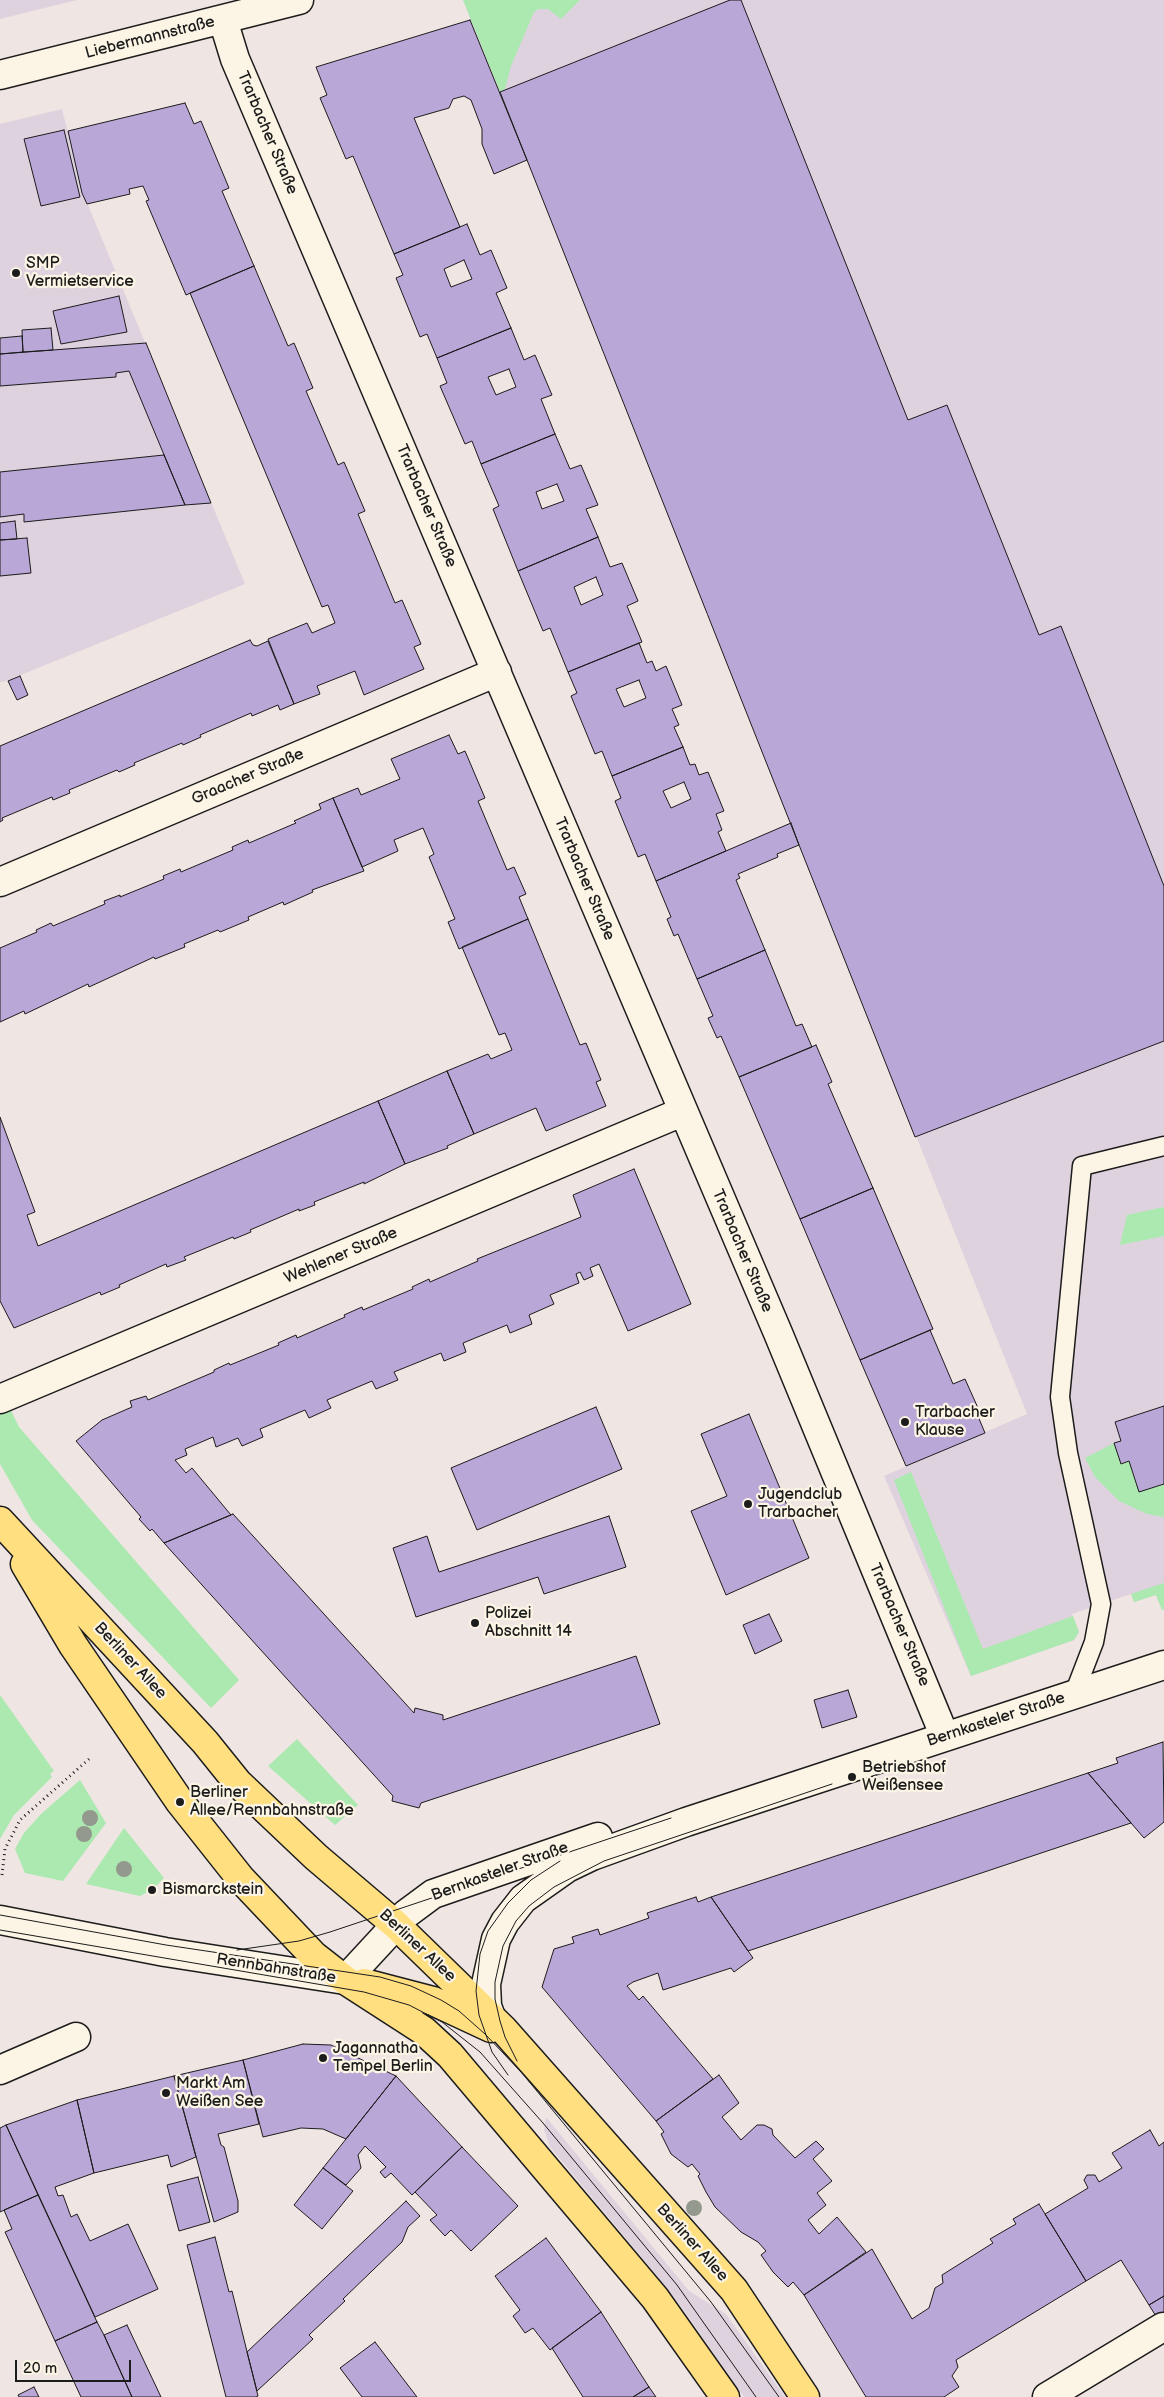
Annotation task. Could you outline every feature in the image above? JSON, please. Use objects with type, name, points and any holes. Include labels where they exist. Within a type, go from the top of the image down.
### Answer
[{"type":"main road","name":"Berliner Allee","points":[[0,1521],[205,1742],[238,1783],[316,1857],[396,1925],[491,2017],[734,2290],[805,2397]]},
{"type":"main road","name":"Berliner Allee","points":[[0,1521],[73,1645],[180,1802],[257,1896],[314,1955],[345,1980],[424,2030],[450,2055],[655,2298],[725,2397]]},
{"type":"main road","name":"Rennbahnstraße","points":[[345,1980],[409,1993],[459,2011],[505,2038],[534,2064]]},
{"type":"street","name":"Liebermannstraße","points":[[0,75],[299,0]]},
{"type":"street","name":"Trarbacher Straße","points":[[223,20],[241,73],[778,1334],[944,1737]]},
{"type":"street","name":"Graacher Straße","points":[[0,882],[497,672]]},
{"type":"street","name":"Wehlener Straße","points":[[0,1399],[682,1112]]},
{"type":"street","name":"Bernkasteler Straße","points":[[491,2017],[487,2006],[486,1984],[492,1950],[505,1922],[523,1899],[551,1878],[592,1856],[686,1822],[1164,1665]]},
{"type":"street","name":"Bernkasteler Straße","points":[[345,1980],[420,1902],[446,1888],[595,1838],[686,1822]]},
{"type":"street","name":"Rennbahnstraße","points":[[0,1920],[152,1949],[345,1980]]},
{"type":"street","points":[[0,2070],[76,2037]]},
{"type":"street","points":[[1047,2397],[1163,2327]]},
{"type":"lane","points":[[1074,1694],[1094,1642],[1101,1607],[1094,1566],[1068,1453],[1060,1397],[1082,1166],[1164,1146]]},
{"type":"path","points":[[2,1875],[5,1849],[20,1820],[90,1759]]},
{"type":"shaded area","points":[[0,0],[77,0],[0,19]]},
{"type":"shaded area","points":[[463,0],[1164,0],[1164,1609],[1162,1610],[1156,1595],[1134,1602],[1131,1594],[1072,1614],[1079,1632],[1074,1640],[971,1676],[884,1476],[1027,1414]]},
{"type":"shaded area","points":[[62,109],[83,193],[245,584],[0,682],[0,124]]},
{"type":"shaded area","points":[[546,2117],[689,2291],[726,2314],[785,2397],[744,2397],[685,2312],[550,2147],[544,2130]]},
{"type":"green space","points":[[463,0],[580,0],[561,19],[548,9],[538,9],[534,12],[511,66],[505,89],[500,92]]},
{"type":"green space","points":[[1164,1207],[1164,1236],[1120,1245],[1127,1215]]},
{"type":"green space","points":[[0,1388],[19,1427],[239,1680],[211,1708],[32,1520],[0,1464]]},
{"type":"green space","points":[[1114,1443],[1121,1463],[1129,1461],[1139,1492],[1164,1484],[1164,1517],[1147,1514],[1119,1501],[1095,1477],[1085,1458]]},
{"type":"green space","points":[[911,1472],[983,1649],[1073,1616],[1079,1632],[1074,1640],[971,1676],[894,1480]]},
{"type":"green space","points":[[1164,1583],[1164,1609],[1162,1610],[1156,1595],[1134,1602],[1131,1594]]},
{"type":"green space","points":[[0,1695],[54,1771],[50,1774],[52,1777],[14,1815],[0,1839]]},
{"type":"green space","points":[[297,1739],[358,1805],[335,1825],[268,1766]]},
{"type":"green space","points":[[80,1780],[106,1823],[63,1881],[25,1873],[15,1849],[24,1833],[41,1814]]},
{"type":"green space","points":[[124,1828],[164,1878],[152,1890],[140,1896],[86,1884]]},
{"type":"building","points":[[730,0],[741,0],[908,420],[947,405],[1039,635],[1061,626],[1164,886],[1164,1041],[915,1137],[500,92]]},
{"type":"building","points":[[470,20],[527,160],[494,174],[482,144],[482,129],[471,100],[464,96],[453,99],[449,108],[414,118],[460,227],[394,254],[353,156],[346,159],[320,98],[327,95],[316,67]]},
{"type":"building","points":[[185,103],[194,124],[201,121],[229,188],[222,191],[254,266],[186,295],[146,201],[149,200],[143,186],[129,189],[130,194],[87,204],[82,193],[68,131]]},
{"type":"building","points":[[64,130],[80,197],[41,206],[24,139]]},
{"type":"building","points":[[467,224],[480,255],[491,250],[507,288],[496,293],[511,328],[437,358],[427,334],[420,337],[396,278],[403,275],[394,254]],"holes":[[[464,260],[472,279],[451,287],[444,269]]]},
{"type":"building","points":[[254,266],[288,346],[294,343],[313,388],[306,391],[338,465],[344,462],[365,511],[358,514],[395,603],[402,600],[421,644],[414,647],[424,669],[364,695],[355,671],[317,686],[320,694],[294,704],[268,639],[307,623],[312,633],[335,623],[328,605],[322,607],[190,293]]},
{"type":"building","points":[[119,296],[127,332],[61,344],[53,311]]},
{"type":"building","points":[[51,328],[53,350],[23,352],[22,330]]},
{"type":"building","points":[[511,328],[524,360],[535,355],[552,395],[541,399],[555,434],[481,464],[472,441],[465,444],[440,386],[447,383],[437,358]],"holes":[[[509,369],[516,387],[496,395],[488,377]]]},
{"type":"building","points":[[22,336],[23,352],[0,354],[0,338]]},
{"type":"building","points":[[146,343],[211,503],[185,505],[129,371],[116,373],[116,377],[0,386],[0,354]]},
{"type":"building","points":[[555,434],[570,469],[581,465],[598,505],[586,509],[598,537],[518,571],[493,509],[499,506],[481,464]],"holes":[[[557,484],[564,501],[542,509],[536,492]]]},
{"type":"building","points":[[164,455],[185,505],[24,522],[24,514],[0,517],[0,472]]},
{"type":"building","points":[[15,521],[17,539],[0,540],[0,523]]},
{"type":"building","points":[[598,537],[610,567],[622,563],[638,601],[627,606],[642,642],[568,672],[550,628],[543,631],[518,571]],"holes":[[[596,577],[603,595],[581,605],[574,587]]]},
{"type":"building","points":[[27,538],[31,573],[0,576],[0,540]]},
{"type":"building","points":[[250,640],[253,645],[257,646],[268,641],[294,704],[280,710],[278,705],[252,716],[251,713],[200,735],[201,737],[183,745],[182,743],[134,763],[135,765],[119,772],[117,770],[69,790],[70,793],[53,800],[52,797],[2,818],[3,820],[0,822],[0,746]]},
{"type":"building","points":[[639,643],[647,663],[652,661],[656,671],[666,666],[682,705],[672,709],[679,725],[674,727],[683,747],[612,776],[602,751],[595,754],[571,696],[577,693],[568,672]],"holes":[[[639,680],[646,698],[624,707],[616,689]]]},
{"type":"building","points":[[20,676],[28,695],[17,700],[8,681]]},
{"type":"building","points":[[449,735],[458,754],[465,751],[485,798],[478,801],[507,870],[514,867],[526,894],[519,897],[528,919],[459,949],[448,922],[455,919],[429,857],[434,854],[423,828],[394,840],[398,851],[362,867],[333,798],[358,788],[361,795],[400,779],[391,759]]},
{"type":"building","points":[[683,747],[690,765],[695,764],[699,775],[708,772],[724,811],[716,814],[722,830],[718,832],[726,851],[656,881],[645,854],[638,857],[615,801],[621,798],[612,776]],"holes":[[[684,782],[691,799],[671,808],[663,791]]]},
{"type":"building","points":[[333,798],[364,871],[312,890],[313,892],[284,905],[283,902],[248,917],[249,920],[220,932],[218,930],[184,944],[185,947],[155,959],[154,957],[89,987],[88,984],[25,1014],[24,1011],[0,1022],[0,948],[37,932],[36,930],[51,923],[53,926],[105,904],[104,901],[120,895],[120,897],[164,879],[163,876],[180,869],[181,872],[233,850],[232,847],[248,840],[249,843],[296,823],[294,821],[321,809],[319,804]]},
{"type":"building","points":[[791,823],[799,845],[777,854],[778,857],[738,874],[740,878],[736,880],[765,950],[697,979],[678,934],[674,936],[667,919],[671,917],[656,881]]},
{"type":"building","points":[[528,919],[580,1045],[586,1043],[601,1080],[596,1082],[606,1106],[546,1131],[536,1108],[474,1134],[447,1071],[488,1054],[491,1059],[512,1050],[505,1033],[499,1035],[462,947]]},
{"type":"building","points":[[765,950],[796,1026],[802,1024],[812,1047],[739,1077],[721,1036],[717,1038],[708,1018],[713,1016],[697,979]]},
{"type":"building","points":[[816,1045],[832,1082],[828,1084],[873,1188],[800,1219],[739,1077]]},
{"type":"building","points":[[447,1071],[474,1134],[447,1146],[448,1148],[405,1164],[378,1101]]},
{"type":"building","points":[[378,1101],[405,1164],[364,1184],[364,1182],[314,1202],[315,1205],[299,1211],[299,1209],[250,1230],[251,1232],[234,1239],[233,1237],[184,1257],[186,1260],[167,1267],[166,1264],[101,1295],[100,1292],[14,1328],[0,1301],[0,1117],[35,1212],[27,1215],[38,1246]]},
{"type":"building","points":[[634,1169],[691,1304],[628,1331],[599,1264],[590,1268],[593,1276],[584,1280],[580,1272],[576,1274],[579,1283],[550,1295],[554,1304],[529,1315],[532,1324],[510,1333],[507,1325],[463,1343],[466,1352],[444,1361],[441,1353],[394,1372],[398,1380],[376,1389],[372,1381],[327,1400],[331,1408],[309,1418],[305,1410],[260,1429],[263,1437],[242,1446],[238,1438],[216,1447],[213,1437],[185,1449],[187,1455],[175,1460],[186,1473],[192,1468],[231,1515],[164,1543],[152,1529],[150,1531],[139,1519],[141,1517],[76,1441],[102,1420],[132,1407],[130,1401],[146,1396],[148,1400],[214,1372],[214,1370],[229,1363],[230,1365],[279,1345],[278,1343],[296,1335],[297,1338],[345,1317],[344,1315],[362,1307],[363,1310],[413,1289],[412,1287],[429,1279],[430,1282],[478,1261],[477,1259],[581,1217],[573,1195]]},
{"type":"building","points":[[873,1188],[933,1329],[860,1360],[800,1219]]},
{"type":"building","points":[[930,1330],[953,1384],[965,1379],[978,1408],[975,1409],[985,1433],[906,1466],[860,1360]]},
{"type":"building","points":[[1164,1406],[1164,1484],[1139,1492],[1129,1461],[1121,1464],[1114,1443],[1121,1441],[1115,1422]]},
{"type":"building","points":[[596,1407],[622,1469],[477,1530],[451,1468]]},
{"type":"building","name":"Jugendclub Trarbacher","points":[[749,1414],[809,1558],[726,1595],[691,1511],[727,1496],[701,1434]]},
{"type":"building","points":[[233,1514],[414,1713],[415,1708],[443,1715],[443,1720],[636,1656],[660,1724],[421,1803],[419,1808],[392,1801],[393,1796],[164,1543]]},
{"type":"building","points":[[609,1516],[626,1567],[544,1594],[538,1577],[416,1617],[393,1548],[427,1536],[439,1572]]},
{"type":"building","points":[[769,1614],[782,1641],[755,1654],[743,1625]]},
{"type":"building","points":[[848,1690],[857,1717],[822,1728],[814,1700]]},
{"type":"building","points":[[1163,1742],[1164,1822],[1144,1838],[1088,1773],[1118,1763],[1116,1758]]},
{"type":"building","points":[[1088,1773],[1131,1823],[748,1951],[711,1897]]},
{"type":"building","points":[[696,1897],[698,1902],[711,1897],[753,1958],[734,1972],[731,1968],[663,1990],[658,1973],[627,1986],[639,2000],[643,1996],[713,2079],[656,2121],[542,1987],[554,1949],[574,1943],[572,1937],[598,1929],[600,1935],[649,1918],[647,1913]]},
{"type":"building","points":[[303,2044],[331,2045],[396,2076],[346,2139],[323,2129],[301,2128],[263,2137],[243,2060]]},
{"type":"building","points":[[243,2060],[259,2124],[218,2134],[221,2145],[224,2147],[238,2201],[238,2212],[214,2222],[174,2076]]},
{"type":"building","points":[[719,2075],[739,2103],[722,2117],[741,2140],[757,2125],[764,2125],[772,2129],[773,2135],[795,2158],[816,2141],[824,2149],[813,2159],[832,2181],[817,2193],[826,2205],[808,2220],[819,2234],[837,2217],[866,2252],[804,2295],[793,2282],[788,2287],[773,2272],[761,2255],[766,2251],[758,2242],[741,2232],[715,2207],[698,2176],[700,2174],[692,2164],[688,2167],[671,2154],[661,2134],[664,2132],[656,2121]]},
{"type":"building","points":[[174,2076],[196,2157],[171,2167],[168,2155],[94,2173],[77,2100]]},
{"type":"building","points":[[396,2076],[462,2147],[412,2195],[391,2173],[385,2178],[380,2172],[386,2167],[365,2146],[358,2155],[361,2168],[346,2185],[323,2168]]},
{"type":"building","points":[[77,2100],[94,2173],[55,2187],[58,2196],[63,2195],[71,2217],[77,2214],[90,2241],[128,2224],[158,2289],[95,2317],[6,2125]]},
{"type":"building","points":[[6,2125],[38,2195],[0,2212],[0,2128]]},
{"type":"building","points":[[1150,2130],[1159,2146],[1164,2142],[1164,2296],[1149,2305],[1121,2260],[1086,2281],[1045,2214],[1088,2188],[1084,2180],[1087,2175],[1095,2175],[1099,2182],[1122,2168],[1112,2153]]},
{"type":"building","points":[[462,2147],[518,2206],[471,2251],[451,2230],[445,2236],[430,2220],[437,2215],[415,2192]]},
{"type":"building","points":[[323,2168],[353,2191],[322,2229],[294,2205]]},
{"type":"building","points":[[198,2177],[210,2222],[179,2231],[167,2185]]},
{"type":"building","points":[[38,2195],[97,2322],[55,2341],[5,2232],[12,2229],[4,2210]]},
{"type":"building","points":[[406,2201],[420,2216],[408,2227],[402,2242],[309,2335],[313,2339],[257,2391],[247,2352]]},
{"type":"building","points":[[1039,2204],[1086,2281],[956,2360],[958,2367],[952,2376],[959,2387],[944,2397],[866,2397],[804,2295],[872,2249],[912,2319],[929,2308],[935,2288],[943,2283],[942,2275],[993,2243],[990,2239],[1016,2224],[1013,2219]]},
{"type":"building","points":[[215,2237],[229,2292],[232,2291],[258,2396],[256,2397],[226,2397],[187,2245]]},
{"type":"building","points":[[546,2238],[601,2312],[550,2350],[533,2328],[525,2333],[513,2316],[520,2310],[495,2276]]},
{"type":"building","points":[[1164,2296],[1164,2329],[1149,2305]]},
{"type":"building","points":[[601,2312],[649,2387],[633,2397],[583,2397],[552,2348]]},
{"type":"building","points":[[97,2322],[132,2397],[81,2397],[55,2341]]},
{"type":"building","points":[[127,2325],[161,2397],[132,2397],[104,2335]]},
{"type":"building","points":[[375,2342],[417,2397],[362,2397],[340,2368]]},
{"type":"building","points":[[34,2387],[39,2397],[19,2397],[18,2395]]},
{"type":"building","points":[[649,2387],[656,2397],[633,2397]]},
{"type":"tram line","points":[[517,2061],[505,2037],[500,2021],[495,1999],[495,1982],[503,1946],[516,1921],[529,1906],[554,1887],[604,1861],[832,1784]]},
{"type":"tram line","points":[[237,1950],[299,1941],[330,1932],[671,1818]]},
{"type":"tram line","points":[[508,2075],[492,2052],[479,2015],[476,1991],[480,1954],[488,1931],[508,1903],[531,1880],[560,1861]]},
{"type":"tram line","points":[[0,1915],[166,1945],[380,1977],[411,1986],[459,2011],[485,2034],[522,2073],[711,2302],[779,2397]]},
{"type":"tram line","points":[[0,1930],[364,1992],[409,2005],[442,2022],[480,2052],[543,2123],[677,2285],[756,2397]]},
{"type":"place","name":"SMP Vermietservice","points":[[16,273]]},
{"type":"place","name":"Trarbacher Klause","points":[[905,1422]]},
{"type":"place","name":"Jugendclub Trarbacher","points":[[748,1504]]},
{"type":"place","name":"Polizei Abschnitt 14","points":[[475,1623]]},
{"type":"place","name":"Betriebshof Weißensee","points":[[852,1777]]},
{"type":"place","name":"Berliner Allee/Rennbahnstraße","points":[[180,1802]]},
{"type":"place","name":"Bismarckstein","points":[[152,1890]]},
{"type":"place","name":"Jagannatha Tempel Berlin","points":[[323,2058]]},
{"type":"place","name":"Markt Am Weißen See","points":[[166,2093]]}]
